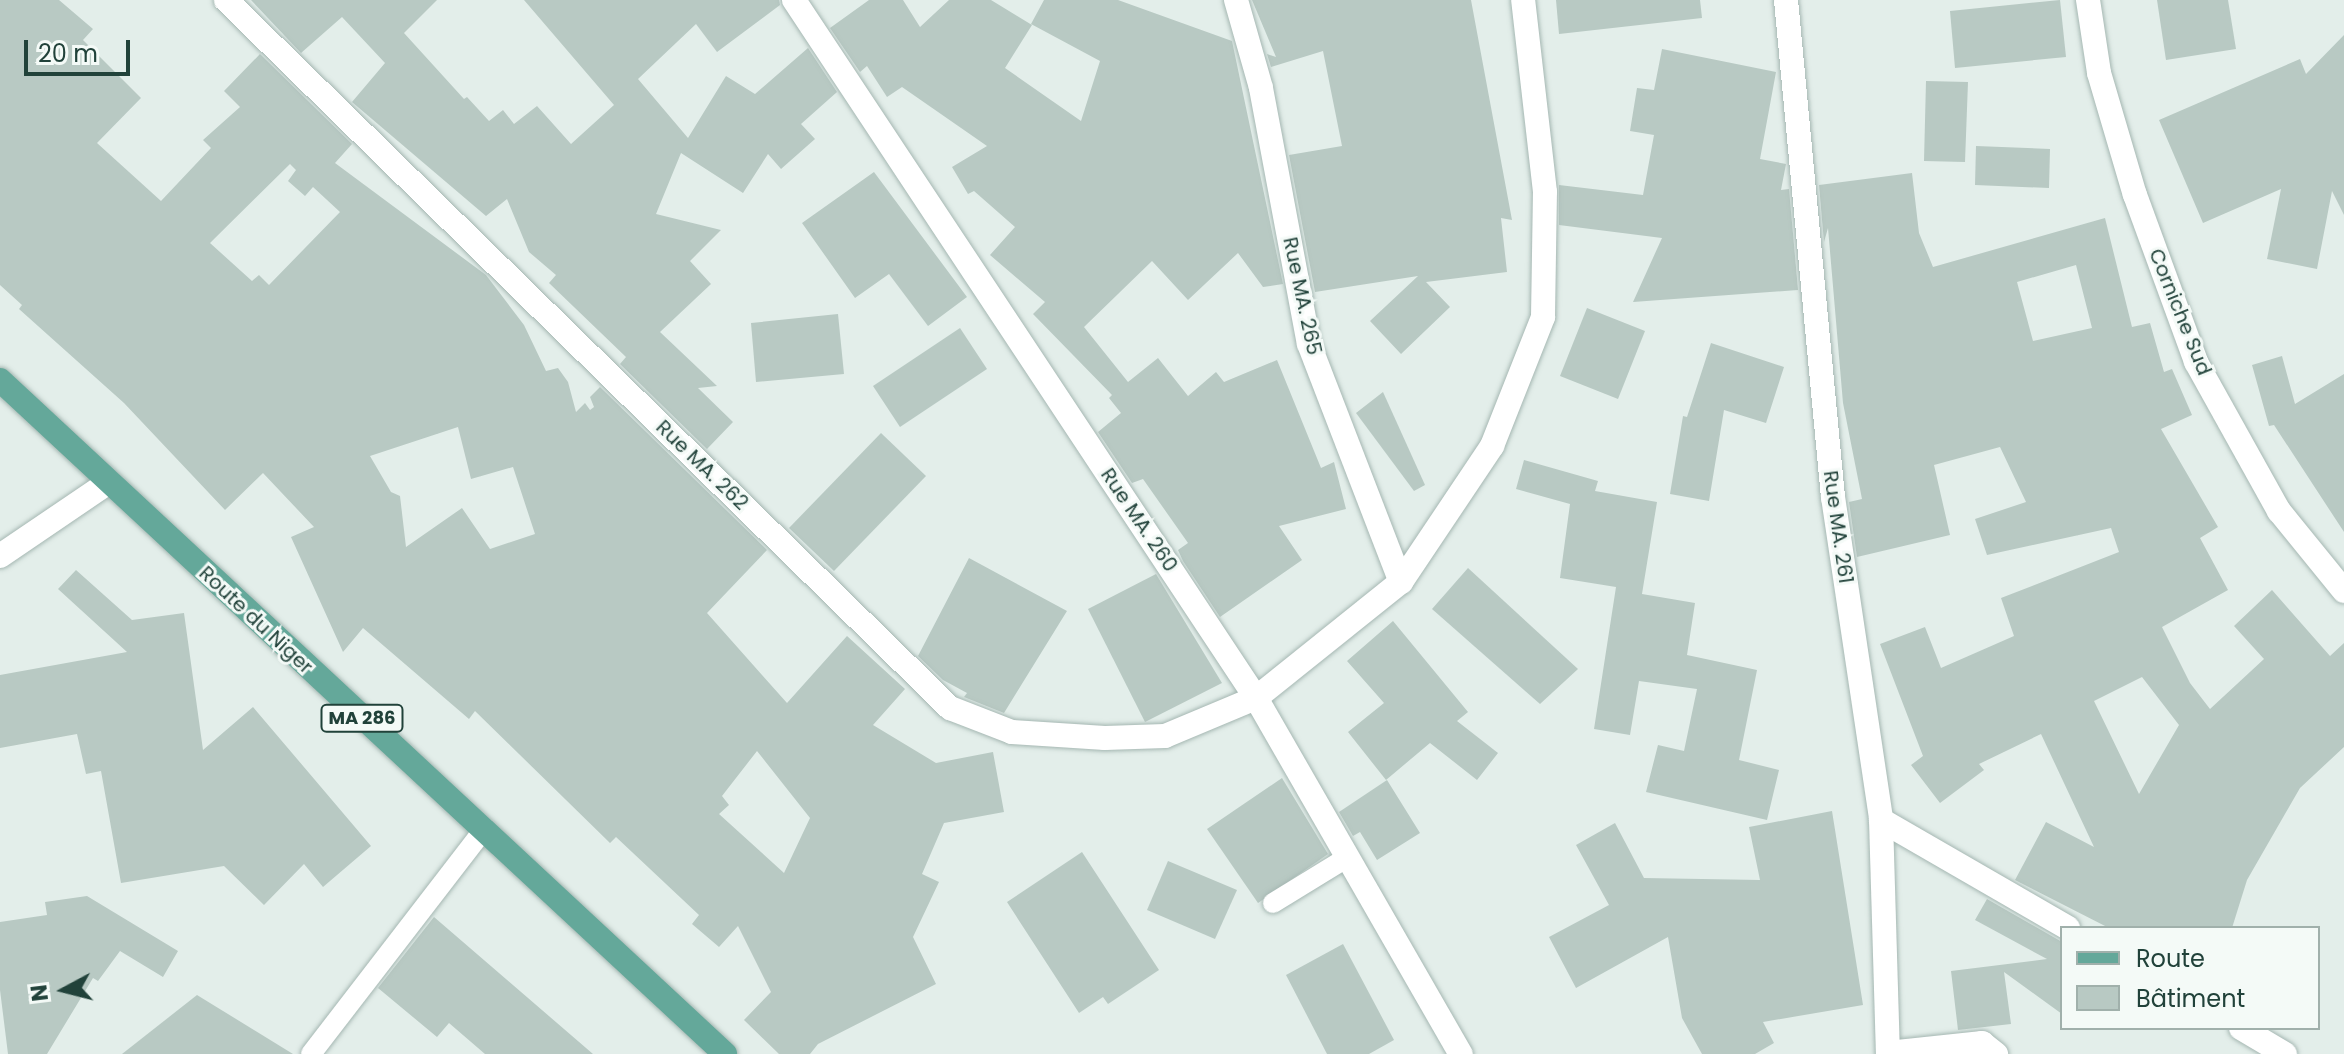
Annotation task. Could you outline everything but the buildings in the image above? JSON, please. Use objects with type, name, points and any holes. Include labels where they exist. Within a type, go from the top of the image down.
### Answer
[{"type":"main road","name":"Route du Niger","points":[[0,380],[714,1051]]},
{"type":"street","name":"Rue MA. 262","points":[[226,0],[950,708],[1012,732],[1165,736],[1256,698],[1401,582],[1492,446],[1543,317],[1545,192],[1523,0]]},
{"type":"street","name":"Rue MA. 260","points":[[794,0],[1256,698],[1461,1054]]},
{"type":"street","name":"Rue MA. 265","points":[[1236,0],[1261,88],[1309,344],[1401,582]]},
{"type":"street","name":"Rue MA. 261","points":[[1786,0],[1833,497],[1881,820],[1888,1054]]},
{"type":"street","name":"Corniche Sud","points":[[2088,0],[2099,73],[2130,179],[2196,362],[2279,511],[2344,591]]},
{"type":"street","points":[[0,556],[109,482]]},
{"type":"street","points":[[1881,820],[2065,926]]},
{"type":"street","points":[[2244,1030],[2285,1054]]},
{"type":"street","points":[[1888,1054],[1982,1043],[1996,1054]]},
{"type":"lane","points":[[311,1054],[483,831]]},
{"type":"lane","points":[[1273,903],[1348,857]]}]
